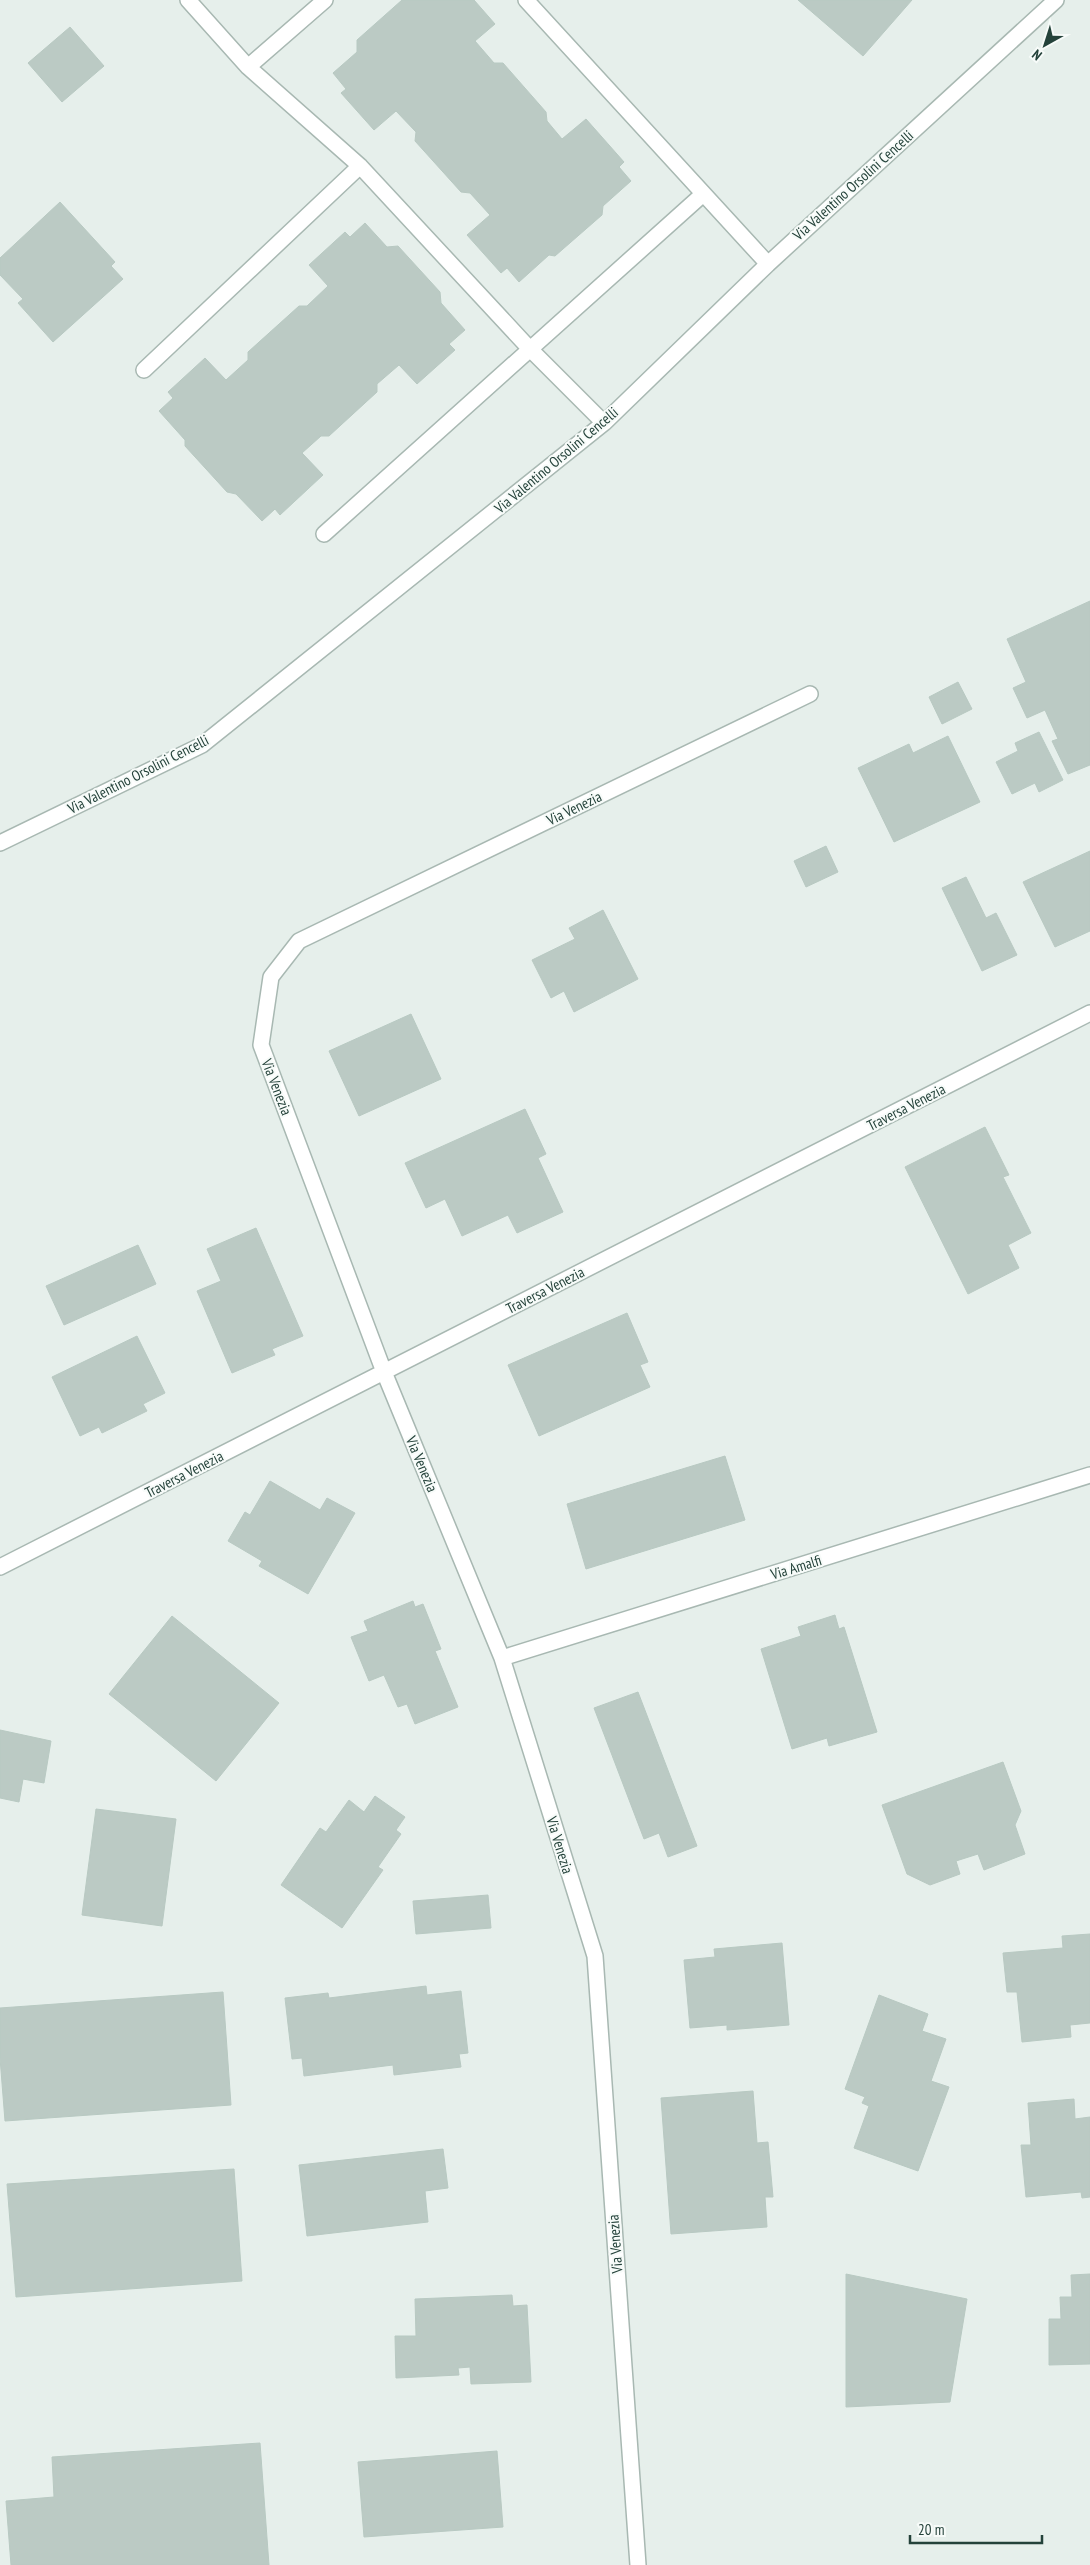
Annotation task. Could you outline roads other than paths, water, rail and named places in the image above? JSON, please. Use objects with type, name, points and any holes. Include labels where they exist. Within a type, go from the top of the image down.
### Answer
[{"type":"street","points":[[188,0],[248,67],[360,166],[529,348],[604,423]]},
{"type":"street","points":[[248,67],[324,0]]},
{"type":"street","points":[[526,0],[702,195],[768,264]]},
{"type":"street","name":"Via Valentino Orsolini Cencelli","points":[[0,842],[202,745],[604,423],[768,264],[1056,0]]},
{"type":"street","points":[[144,370],[360,166]]},
{"type":"street","points":[[324,534],[529,348],[702,195]]},
{"type":"street","name":"Via Venezia","points":[[638,2565],[595,1956],[502,1658],[384,1372],[261,1045],[271,977],[299,941],[810,694]]},
{"type":"street","name":"Traversa Venezia","points":[[0,1568],[1090,1013]]},
{"type":"street","name":"Via Amalfi","points":[[502,1658],[1090,1475]]}]
